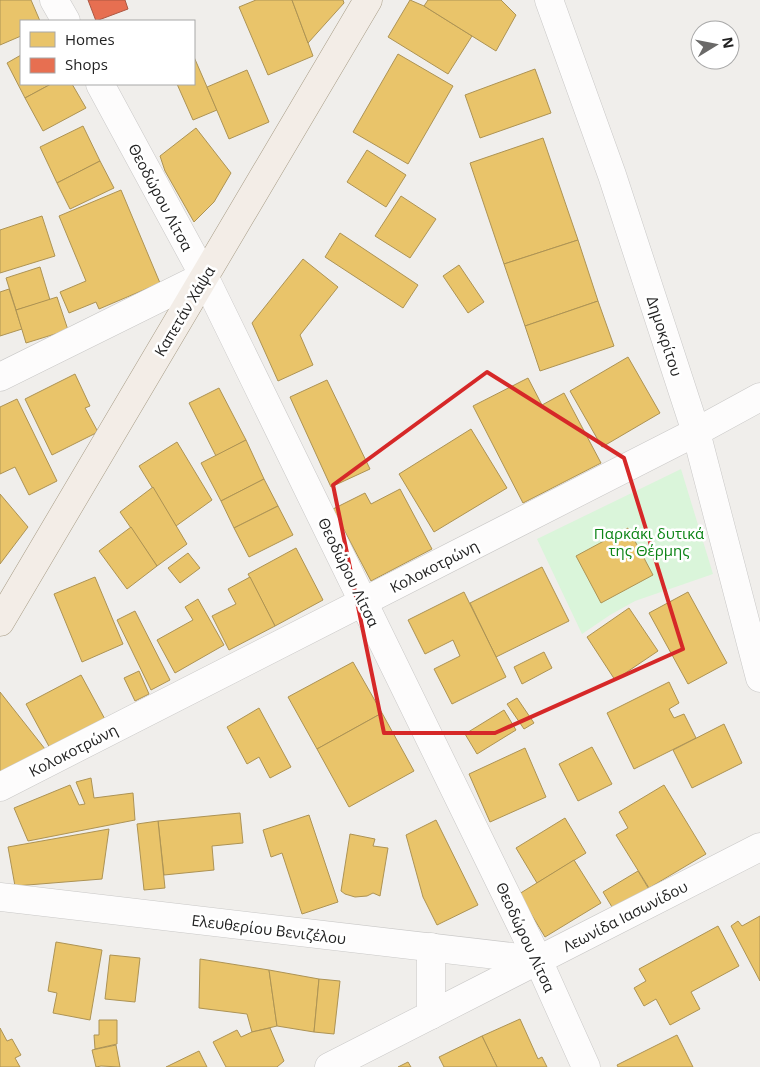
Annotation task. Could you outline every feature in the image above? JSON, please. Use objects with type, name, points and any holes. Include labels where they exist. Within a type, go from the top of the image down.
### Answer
[{"type":"main road","name":"Καπετάν Χάψα","points":[[0,622],[368,0]]},
{"type":"street","points":[[54,0],[65,20]]},
{"type":"street","name":"Δημοκρίτου","points":[[549,0],[615,184],[696,432],[760,678]]},
{"type":"street","name":"Θεοδώρου Λίτσα","points":[[101,85],[204,276],[538,960],[586,1067]]},
{"type":"street","points":[[0,377],[204,276]]},
{"type":"street","name":"Κολοκοτρώνη","points":[[0,787],[760,398]]},
{"type":"street","name":"Λεωνίδα Ιασωνίδου","points":[[329,1067],[760,847]]},
{"type":"street","name":"Ελευθερίου Βενιζέλου","points":[[0,897],[538,960]]},
{"type":"street","points":[[430,947],[430,1015]]},
{"type":"highlighted area","points":[[487,372],[624,458],[683,649],[495,733],[384,733],[333,485]]},
{"type":"green space","name":"Παρκάκι δυτικά της Θέρμης","points":[[681,469],[713,574],[635,601],[582,634],[537,539]]},
{"type":"building: Homes","points":[[0,0],[31,0],[40,20],[20,20],[20,36],[0,45]]},
{"type":"building: Homes","points":[[256,0],[292,0],[313,56],[268,75],[239,7]]},
{"type":"building: Homes","points":[[292,0],[343,0],[344,3],[308,43]]},
{"type":"building: Homes","points":[[410,0],[424,6],[472,36],[448,74],[388,37]]},
{"type":"building: Homes","points":[[428,0],[501,0],[516,15],[496,51],[424,6]]},
{"type":"building: Homes","points":[[398,54],[453,86],[408,164],[353,132]]},
{"type":"building: Homes","points":[[20,56],[20,85],[49,85],[25,98],[7,63]]},
{"type":"building: Homes","points":[[195,59],[217,110],[193,120],[177,85],[195,85]]},
{"type":"building: Homes","points":[[535,69],[551,113],[480,138],[465,95]]},
{"type":"building: Homes","points":[[247,70],[269,122],[229,139],[207,87]]},
{"type":"building: Homes","points":[[49,85],[73,85],[86,108],[43,131],[25,98]]},
{"type":"building: Homes","points":[[83,126],[100,161],[57,183],[40,147]]},
{"type":"building: Homes","points":[[196,128],[231,173],[214,202],[194,222],[165,171],[160,156]]},
{"type":"building: Homes","points":[[543,138],[578,240],[504,264],[470,163]]},
{"type":"building: Homes","points":[[367,150],[406,175],[386,207],[347,182]]},
{"type":"building: Homes","points":[[100,161],[114,188],[70,209],[57,183]]},
{"type":"building: Homes","points":[[121,190],[160,283],[99,309],[96,302],[69,313],[60,292],[86,281],[59,216]]},
{"type":"building: Homes","points":[[401,196],[436,219],[410,258],[375,236]]},
{"type":"building: Homes","points":[[42,216],[55,256],[0,273],[0,230]]},
{"type":"building: Homes","points":[[340,233],[418,285],[403,308],[325,257]]},
{"type":"building: Homes","points":[[578,240],[598,301],[525,326],[504,264]]},
{"type":"building: Homes","points":[[303,259],[338,287],[300,335],[313,365],[278,381],[252,323]]},
{"type":"building: Homes","points":[[459,265],[484,302],[468,313],[443,276]]},
{"type":"building: Homes","points":[[40,267],[50,300],[16,310],[6,278]]},
{"type":"building: Homes","points":[[9,289],[22,329],[0,336],[0,292]]},
{"type":"building: Homes","points":[[57,297],[68,330],[26,343],[16,310]]},
{"type":"building: Homes","points":[[598,301],[614,346],[540,371],[525,326]]},
{"type":"building: Homes","points":[[628,357],[660,413],[602,447],[570,391]]},
{"type":"building: Homes","points":[[75,374],[90,406],[85,408],[98,432],[52,455],[25,399]]},
{"type":"building: Homes","points":[[528,378],[542,405],[564,393],[601,463],[523,503],[473,406]]},
{"type":"building: Homes","points":[[327,380],[370,469],[331,487],[290,397]]},
{"type":"building: Homes","points":[[219,388],[246,440],[216,456],[189,403]]},
{"type":"building: Homes","points":[[17,399],[57,481],[29,495],[15,467],[0,474],[0,407]]},
{"type":"building: Homes","points":[[471,429],[507,488],[434,532],[399,474]]},
{"type":"building: Homes","points":[[246,440],[264,479],[221,501],[201,463]]},
{"type":"building: Homes","points":[[177,442],[212,500],[176,526],[139,466]]},
{"type":"building: Homes","points":[[264,479],[278,506],[234,528],[221,501]]},
{"type":"building: Homes","points":[[153,487],[187,544],[157,566],[120,512]]},
{"type":"building: Homes","points":[[400,489],[432,549],[371,581],[333,509],[365,493],[371,504]]},
{"type":"building: Homes","points":[[0,494],[28,527],[0,564]]},
{"type":"building: Homes","points":[[278,506],[293,535],[249,557],[234,528]]},
{"type":"building: Homes","points":[[131,527],[157,566],[127,589],[99,551]]},
{"type":"building: Homes","points":[[628,528],[653,575],[601,603],[576,556]]},
{"type":"building: Homes","points":[[296,548],[323,600],[275,626],[248,574]]},
{"type":"building: Homes","points":[[188,553],[200,568],[180,583],[168,568]]},
{"type":"building: Homes","points":[[542,567],[569,621],[496,657],[470,603]]},
{"type":"building: Homes","points":[[95,577],[123,644],[82,662],[54,594]]},
{"type":"building: Homes","points":[[250,577],[275,626],[229,650],[212,616],[236,604],[228,589]]},
{"type":"building: Homes","points":[[464,592],[506,677],[452,704],[434,669],[460,656],[453,640],[425,654],[408,620]]},
{"type":"building: Homes","points":[[688,592],[727,663],[688,684],[649,613]]},
{"type":"building: Homes","points":[[198,599],[224,645],[175,673],[157,640],[193,620],[185,607]]},
{"type":"building: Homes","points":[[629,608],[658,651],[615,680],[587,637]]},
{"type":"building: Homes","points":[[135,611],[170,680],[151,690],[117,620]]},
{"type":"building: Homes","points":[[544,652],[552,668],[522,684],[514,667]]},
{"type":"building: Homes","points":[[353,662],[382,713],[317,749],[288,697]]},
{"type":"building: Homes","points":[[139,671],[149,694],[135,701],[124,678]]},
{"type":"building: Homes","points":[[81,675],[107,723],[52,752],[26,704]]},
{"type":"building: Homes","points":[[669,682],[679,703],[669,709],[674,718],[684,714],[696,738],[634,769],[607,713]]},
{"type":"building: Homes","points":[[0,692],[45,749],[0,779]]},
{"type":"building: Homes","points":[[517,698],[534,723],[524,729],[507,704]]},
{"type":"building: Homes","points":[[259,708],[291,767],[270,778],[259,757],[247,764],[227,727]]},
{"type":"building: Homes","points":[[504,710],[516,730],[477,754],[465,734]]},
{"type":"building: Homes","points":[[382,713],[414,771],[349,807],[317,749]]},
{"type":"building: Homes","points":[[724,724],[742,763],[692,788],[673,750]]},
{"type":"building: Homes","points":[[592,747],[612,784],[578,801],[559,764]]},
{"type":"building: Homes","points":[[525,748],[546,797],[490,822],[469,774]]},
{"type":"building: Homes","points":[[91,778],[94,798],[133,793],[135,820],[28,841],[14,808],[70,785],[79,805],[85,804],[76,782]]},
{"type":"building: Homes","points":[[664,785],[706,854],[649,888],[616,835],[628,828],[619,812]]},
{"type":"building: Homes","points":[[240,813],[243,843],[212,846],[214,870],[164,875],[158,821]]},
{"type":"building: Homes","points":[[309,815],[338,902],[302,914],[282,853],[271,857],[263,830]]},
{"type":"building: Homes","points":[[565,818],[586,853],[537,883],[516,848]]},
{"type":"building: Homes","points":[[436,820],[478,905],[437,925],[423,897],[406,835]]},
{"type":"building: Homes","points":[[158,821],[165,888],[144,890],[137,824]]},
{"type":"building: Homes","points":[[109,829],[102,879],[15,886],[8,847]]},
{"type":"building: Homes","points":[[350,834],[375,839],[373,846],[388,848],[380,896],[373,893],[367,896],[355,897],[341,891]]},
{"type":"building: Homes","points":[[574,860],[601,903],[545,937],[519,894]]},
{"type":"building: Homes","points":[[638,871],[650,891],[615,912],[603,892]]},
{"type":"building: Homes","points":[[760,916],[760,981],[731,926],[738,921],[742,926]]},
{"type":"building: Homes","points":[[718,926],[739,966],[691,992],[700,1009],[670,1025],[656,999],[644,1006],[634,988],[646,981],[639,969]]},
{"type":"building: Homes","points":[[56,942],[102,950],[90,1020],[53,1013],[57,993],[48,991]]},
{"type":"building: Homes","points":[[110,955],[140,958],[135,1002],[105,999]]},
{"type":"building: Homes","points":[[200,959],[269,970],[277,1026],[252,1032],[247,1014],[199,1008]]},
{"type":"building: Homes","points":[[269,970],[319,979],[314,1032],[277,1026]]},
{"type":"building: Homes","points":[[319,979],[340,981],[334,1034],[314,1032]]},
{"type":"building: Homes","points":[[520,1019],[538,1059],[542,1057],[547,1067],[497,1067],[482,1036]]},
{"type":"building: Homes","points":[[99,1020],[117,1020],[117,1044],[95,1049],[94,1035],[99,1035]]},
{"type":"building: Homes","points":[[0,1028],[7,1041],[12,1039],[21,1055],[15,1058],[20,1067],[0,1067]]},
{"type":"building: Homes","points":[[270,1028],[284,1061],[277,1067],[226,1067],[213,1042],[237,1030],[241,1037],[252,1032]]},
{"type":"building: Homes","points":[[677,1035],[693,1067],[618,1067],[617,1065]]},
{"type":"building: Homes","points":[[482,1036],[497,1067],[444,1067],[439,1057]]},
{"type":"building: Homes","points":[[116,1045],[120,1067],[96,1067],[92,1050]]},
{"type":"building: Homes","points":[[199,1051],[207,1067],[166,1067]]},
{"type":"building: Homes","points":[[408,1062],[411,1067],[398,1067]]},
{"type":"building: Shops","points":[[88,0],[125,0],[128,9],[96,20]]}]
